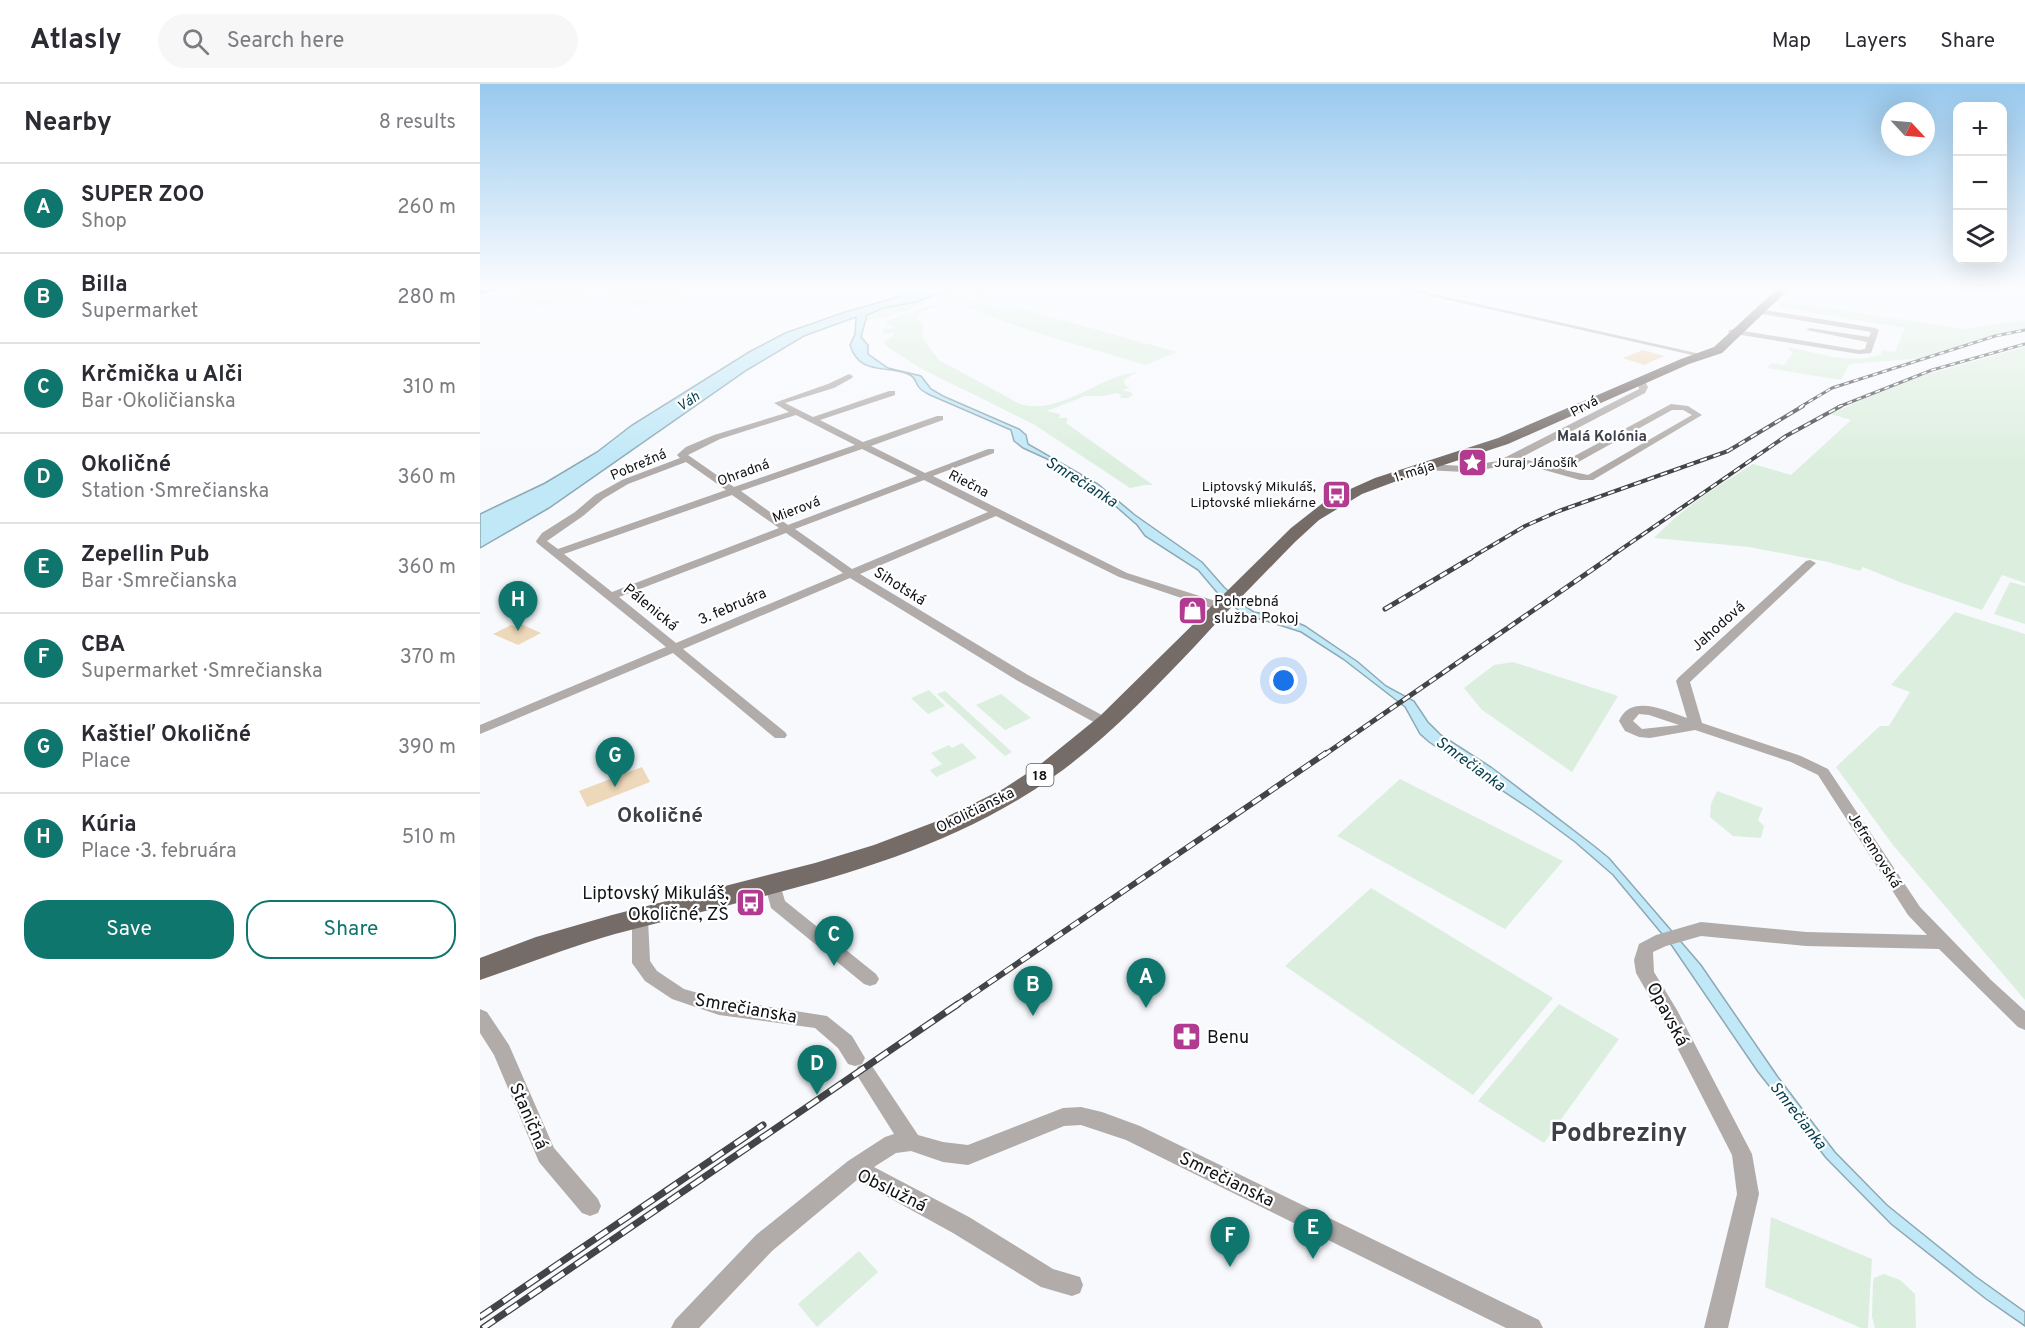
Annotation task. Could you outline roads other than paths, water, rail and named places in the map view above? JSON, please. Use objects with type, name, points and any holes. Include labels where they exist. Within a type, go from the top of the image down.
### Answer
[{"type":"main road","name":"1. mája","points":[[1248,580],[1301,527],[1330,506],[1364,489],[1424,467],[1461,463],[1506,440],[1701,355],[1718,350],[1722,346]]},
{"type":"main road","name":"Okoličianska","points":[[480,969],[569,938],[773,885],[850,862],[967,817],[1044,773],[1106,723],[1248,580]]},
{"type":"street","points":[[1661,346],[1701,355]]},
{"type":"street","points":[[1820,346],[1858,352],[1868,351],[1870,346]]},
{"type":"street","name":"Riečna","points":[[849,376],[827,387],[778,403],[1123,575],[1222,606]]},
{"type":"street","name":"Prvá","points":[[1461,463],[1496,466],[1514,459],[1642,391],[1644,387],[1641,381]]},
{"type":"street","points":[[812,420],[892,393]]},
{"type":"street","points":[[1514,459],[1556,470],[1590,477],[1698,415],[1691,410],[1674,406],[1667,408],[1556,470]]},
{"type":"street","name":"Pobrežná","points":[[555,552],[541,541],[599,497],[625,482],[687,459],[682,454],[690,448],[797,412]]},
{"type":"street","name":"Ohradná","points":[[555,552],[940,418]]},
{"type":"street","name":"Mierová","points":[[611,596],[991,451]]},
{"type":"street","name":"Sihotská","points":[[687,459],[852,573],[1013,672],[1106,723]]},
{"type":"street","name":"3. februára","points":[[480,730],[996,512]]},
{"type":"street","name":"Pálenická","points":[[555,552],[780,735]]},
{"type":"street","name":"Jahodová","points":[[1696,726],[1683,681],[1810,563]]},
{"type":"street","name":"Jefremovská","points":[[1696,726],[1796,759],[1827,775],[1907,902],[1941,942],[2025,1022]]},
{"type":"street","points":[[773,885],[777,904],[870,979]]},
{"type":"street","name":"Smrečianska","points":[[640,919],[641,963],[651,976],[678,994],[719,1007],[820,1020],[845,1042],[910,1142],[943,1152],[968,1155],[1064,1117],[1081,1116],[1102,1120],[1133,1133],[1531,1328]]},
{"type":"street","name":"Opavská","points":[[1716,1328],[1748,1194],[1746,1172],[1742,1154],[1670,1015],[1645,973],[1642,960],[1645,949],[1651,944],[1701,929],[1806,939],[1941,942]]},
{"type":"street","name":"Staničná","points":[[480,1017],[502,1051],[546,1155],[590,1206]]},
{"type":"street","points":[[855,1168],[885,1147],[910,1142]]},
{"type":"street","name":"Obslužná","points":[[683,1328],[764,1243],[855,1168],[961,1225],[1049,1279],[1072,1285]]},
{"type":"water","name":"Váh","points":[[760,346],[787,346],[747,370],[549,508],[480,548],[480,514],[545,483],[597,452],[632,425]]},
{"type":"water","name":"Smrečianka","points":[[851,346],[868,346],[868,354],[888,368],[921,376],[931,389],[943,396],[1019,429],[1026,435],[1028,444],[1098,484],[1135,515],[1202,562],[1246,607],[1254,612],[1287,618],[1305,626],[1358,662],[1386,686],[1414,701],[1428,722],[1441,735],[1491,767],[1609,858],[1701,965],[1778,1077],[1835,1152],[1887,1205],[1975,1276],[2025,1312],[2025,1326],[1986,1299],[1891,1224],[1826,1158],[1758,1072],[1672,946],[1613,875],[1575,842],[1533,811],[1429,742],[1420,734],[1405,707],[1343,659],[1301,632],[1244,614],[1220,596],[1198,570],[1145,536],[1137,525],[1096,489],[1014,441],[1011,430],[927,393],[920,389],[910,375],[867,366],[855,355]]},
{"type":"railway","points":[[1800,407],[1832,388],[1963,346]]},
{"type":"railway","points":[[1838,407],[1932,370],[2018,346]]},
{"type":"railway","points":[[1469,559],[1525,526],[1559,511],[1728,451],[1803,406]]},
{"type":"railway","points":[[1607,559],[1786,436],[1841,406]]},
{"type":"railway","points":[[1385,609],[1471,558]]},
{"type":"railway","points":[[1324,755],[1609,558]]},
{"type":"railway","points":[[955,1006],[1326,753]]},
{"type":"railway","points":[[483,1328],[958,1004]]},
{"type":"railway","points":[[480,1317],[763,1125]]},
{"type":"place","name":"Juraj Jánošík","points":[[1473,462]]},
{"type":"place","name":"Liptovský Mikuláš, Liptovské mliekárne","points":[[1337,494]]},
{"type":"place","name":"Pohrebná služba Pokoj","points":[[1193,610]]},
{"type":"place","name":"Kúria","points":[[518,631]]},
{"type":"place","name":"Kaštieľ Okoličné","points":[[615,787]]},
{"type":"place","name":"Liptovský Mikuláš, Okoličné, ZŠ","points":[[750,903]]},
{"type":"place","name":"Krčmička u Alči","points":[[834,966]]},
{"type":"place","name":"SUPER ZOO","points":[[1146,1008]]},
{"type":"place","name":"Billa","points":[[1033,1016]]},
{"type":"place","name":"Benu","points":[[1186,1037]]},
{"type":"place","name":"Okoličné","points":[[817,1095]]},
{"type":"place","name":"Zepellin Pub","points":[[1313,1259]]},
{"type":"place","name":"CBA","points":[[1230,1267]]},
{"type":"district","name":"Malá Kolónia","points":[[1602,436]]},
{"type":"district","name":"Okoličné","points":[[660,815]]},
{"type":"district","name":"Podbreziny","points":[[1619,1132]]}]
